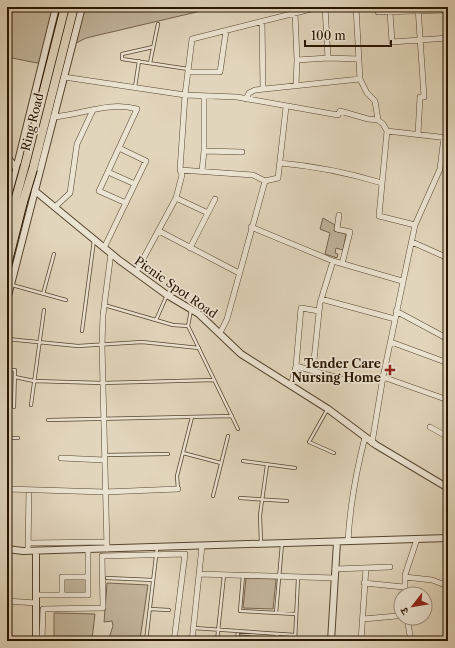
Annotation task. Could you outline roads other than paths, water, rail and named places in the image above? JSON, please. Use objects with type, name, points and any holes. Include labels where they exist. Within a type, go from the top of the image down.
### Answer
[{"type":"highway","name":"Ring Road","points":[[7,265],[20,201],[65,7]]},
{"type":"highway","name":"Ring Road","points":[[7,234],[20,201],[74,7]]},
{"type":"street","points":[[7,300],[11,284],[20,201],[16,168],[56,7]]},
{"type":"street","points":[[7,206],[20,201],[34,190],[82,7]]},
{"type":"street","points":[[136,272],[176,198],[182,175],[180,170],[184,95],[192,39],[320,7]]},
{"type":"street","points":[[325,7],[328,58]]},
{"type":"street","points":[[356,7],[360,79],[366,93],[375,102],[378,120]]},
{"type":"street","points":[[418,9],[424,97],[420,97],[418,134]]},
{"type":"street","points":[[378,12],[418,9],[448,10]]},
{"type":"street","points":[[390,12],[392,42],[448,38]]},
{"type":"street","points":[[295,13],[297,60],[296,85]]},
{"type":"street","points":[[262,22],[264,89]]},
{"type":"street","points":[[188,71],[220,72],[226,31]]},
{"type":"street","points":[[297,60],[328,58],[359,59]]},
{"type":"street","points":[[64,77],[184,95],[246,99],[338,115],[340,111],[368,119],[378,120],[387,130],[379,216],[416,225]]},
{"type":"street","points":[[246,99],[249,93],[264,89],[360,79]]},
{"type":"street","points":[[202,171],[204,151],[204,96]]},
{"type":"street","points":[[53,118],[69,116],[113,105],[137,109],[99,191],[126,203]]},
{"type":"street","points":[[180,170],[253,175],[265,181],[278,178],[286,107]]},
{"type":"street","points":[[55,207],[70,193],[77,144],[93,110]]},
{"type":"street","points":[[372,442],[402,281],[416,225],[440,169],[446,138],[387,130]]},
{"type":"street","points":[[104,248],[146,161],[119,148]]},
{"type":"street","points":[[204,151],[242,152]]},
{"type":"street","points":[[7,157],[16,168]]},
{"type":"street","points":[[280,163],[309,166],[360,176],[382,183]]},
{"type":"street","name":"Picnic Spot Road","points":[[16,168],[34,190],[104,248],[167,295],[192,310],[220,333],[241,354],[328,409],[372,442],[448,488]]},
{"type":"street","points":[[108,172],[135,184]]},
{"type":"street","points":[[220,333],[227,319],[251,227],[265,181]]},
{"type":"street","points":[[176,198],[208,213]]},
{"type":"street","points":[[190,248],[215,199]]},
{"type":"street","points":[[339,215],[337,229],[350,232],[342,264]]},
{"type":"street","points":[[251,227],[333,261],[402,281]]},
{"type":"street","points":[[158,231],[239,274]]},
{"type":"street","points":[[412,242],[448,258]]},
{"type":"street","points":[[107,549],[102,345],[104,306],[111,253]]},
{"type":"street","points":[[314,360],[321,299],[333,261]]},
{"type":"street","points":[[321,299],[395,319]]},
{"type":"street","points":[[291,386],[296,366],[301,308],[319,311]]},
{"type":"street","points":[[396,311],[448,339]]},
{"type":"street","points":[[391,342],[448,362]]},
{"type":"street","points":[[296,366],[349,381]]},
{"type":"street","points":[[383,377],[448,400]]},
{"type":"street","points":[[430,427],[448,437]]},
{"type":"street","points":[[348,541],[354,480],[365,437]]},
{"type":"street","points":[[61,458],[104,457]]},
{"type":"street","points":[[7,489],[105,492],[178,489]]},
{"type":"street","points":[[28,551],[29,490]]},
{"type":"street","points":[[7,549],[36,551],[157,548],[448,538]]},
{"type":"street","points":[[364,583],[404,586],[405,577],[417,539]]},
{"type":"street","points":[[29,543],[107,542]]},
{"type":"street","points":[[331,641],[337,542]]},
{"type":"street","points":[[192,641],[202,546]]},
{"type":"street","points":[[36,595],[88,595],[88,549]]},
{"type":"street","points":[[36,551],[36,641]]},
{"type":"street","points":[[42,641],[43,609],[103,608],[102,556],[186,554],[174,641]]},
{"type":"street","points":[[335,569],[390,567]]},
{"type":"street","points":[[361,641],[366,568]]},
{"type":"street","points":[[199,574],[335,578]]},
{"type":"street","points":[[62,595],[62,577],[88,577]]},
{"type":"street","points":[[405,577],[432,580],[448,586]]},
{"type":"street","points":[[7,601],[36,603]]},
{"type":"street","points":[[363,619],[393,616]]},
{"type":"street","points":[[408,626],[411,641]]},
{"type":"lane","points":[[150,63],[158,24]]},
{"type":"lane","points":[[153,47],[122,54],[122,58],[188,71]]},
{"type":"lane","points":[[134,87],[139,61]]},
{"type":"lane","points":[[82,331],[94,239]]},
{"type":"lane","points":[[43,294],[54,254]]},
{"type":"lane","points":[[11,284],[66,300]]},
{"type":"lane","points":[[156,320],[167,295]]},
{"type":"lane","points":[[104,306],[174,325],[188,326]]},
{"type":"lane","points":[[31,405],[44,310]]},
{"type":"lane","points":[[192,310],[188,326],[238,429]]},
{"type":"lane","points":[[7,339],[78,346],[142,342],[199,348]]},
{"type":"lane","points":[[7,370],[15,370],[14,407]]},
{"type":"lane","points":[[16,377],[34,381],[102,383],[214,380]]},
{"type":"lane","points":[[328,409],[309,442],[334,453]]},
{"type":"lane","points":[[48,420],[232,416]]},
{"type":"lane","points":[[178,489],[177,476],[192,417]]},
{"type":"lane","points":[[213,496],[228,436]]},
{"type":"lane","points":[[7,438],[18,438]]},
{"type":"lane","points":[[183,453],[221,463]]},
{"type":"lane","points":[[104,457],[168,454]]},
{"type":"lane","points":[[243,461],[295,468]]},
{"type":"lane","points":[[261,545],[260,515],[268,464]]},
{"type":"lane","points":[[240,498],[262,498],[287,501]]},
{"type":"lane","points":[[276,613],[282,544]]},
{"type":"lane","points":[[146,641],[157,548]]},
{"type":"lane","points":[[217,641],[224,575]]},
{"type":"lane","points":[[243,575],[240,611],[296,614]]},
{"type":"lane","points":[[295,641],[298,576]]},
{"type":"lane","points":[[108,578],[153,580]]},
{"type":"lane","points":[[150,609],[168,610]]},
{"type":"lane","points":[[193,628],[295,635]]},
{"type":"lane","points":[[237,641],[238,631]]},
{"type":"lane","points":[[277,634],[277,641]]},
{"type":"lane","points":[[50,640],[107,641]]},
{"type":"place","name":"Tender Care Nursing Home","points":[[390,370]]}]
